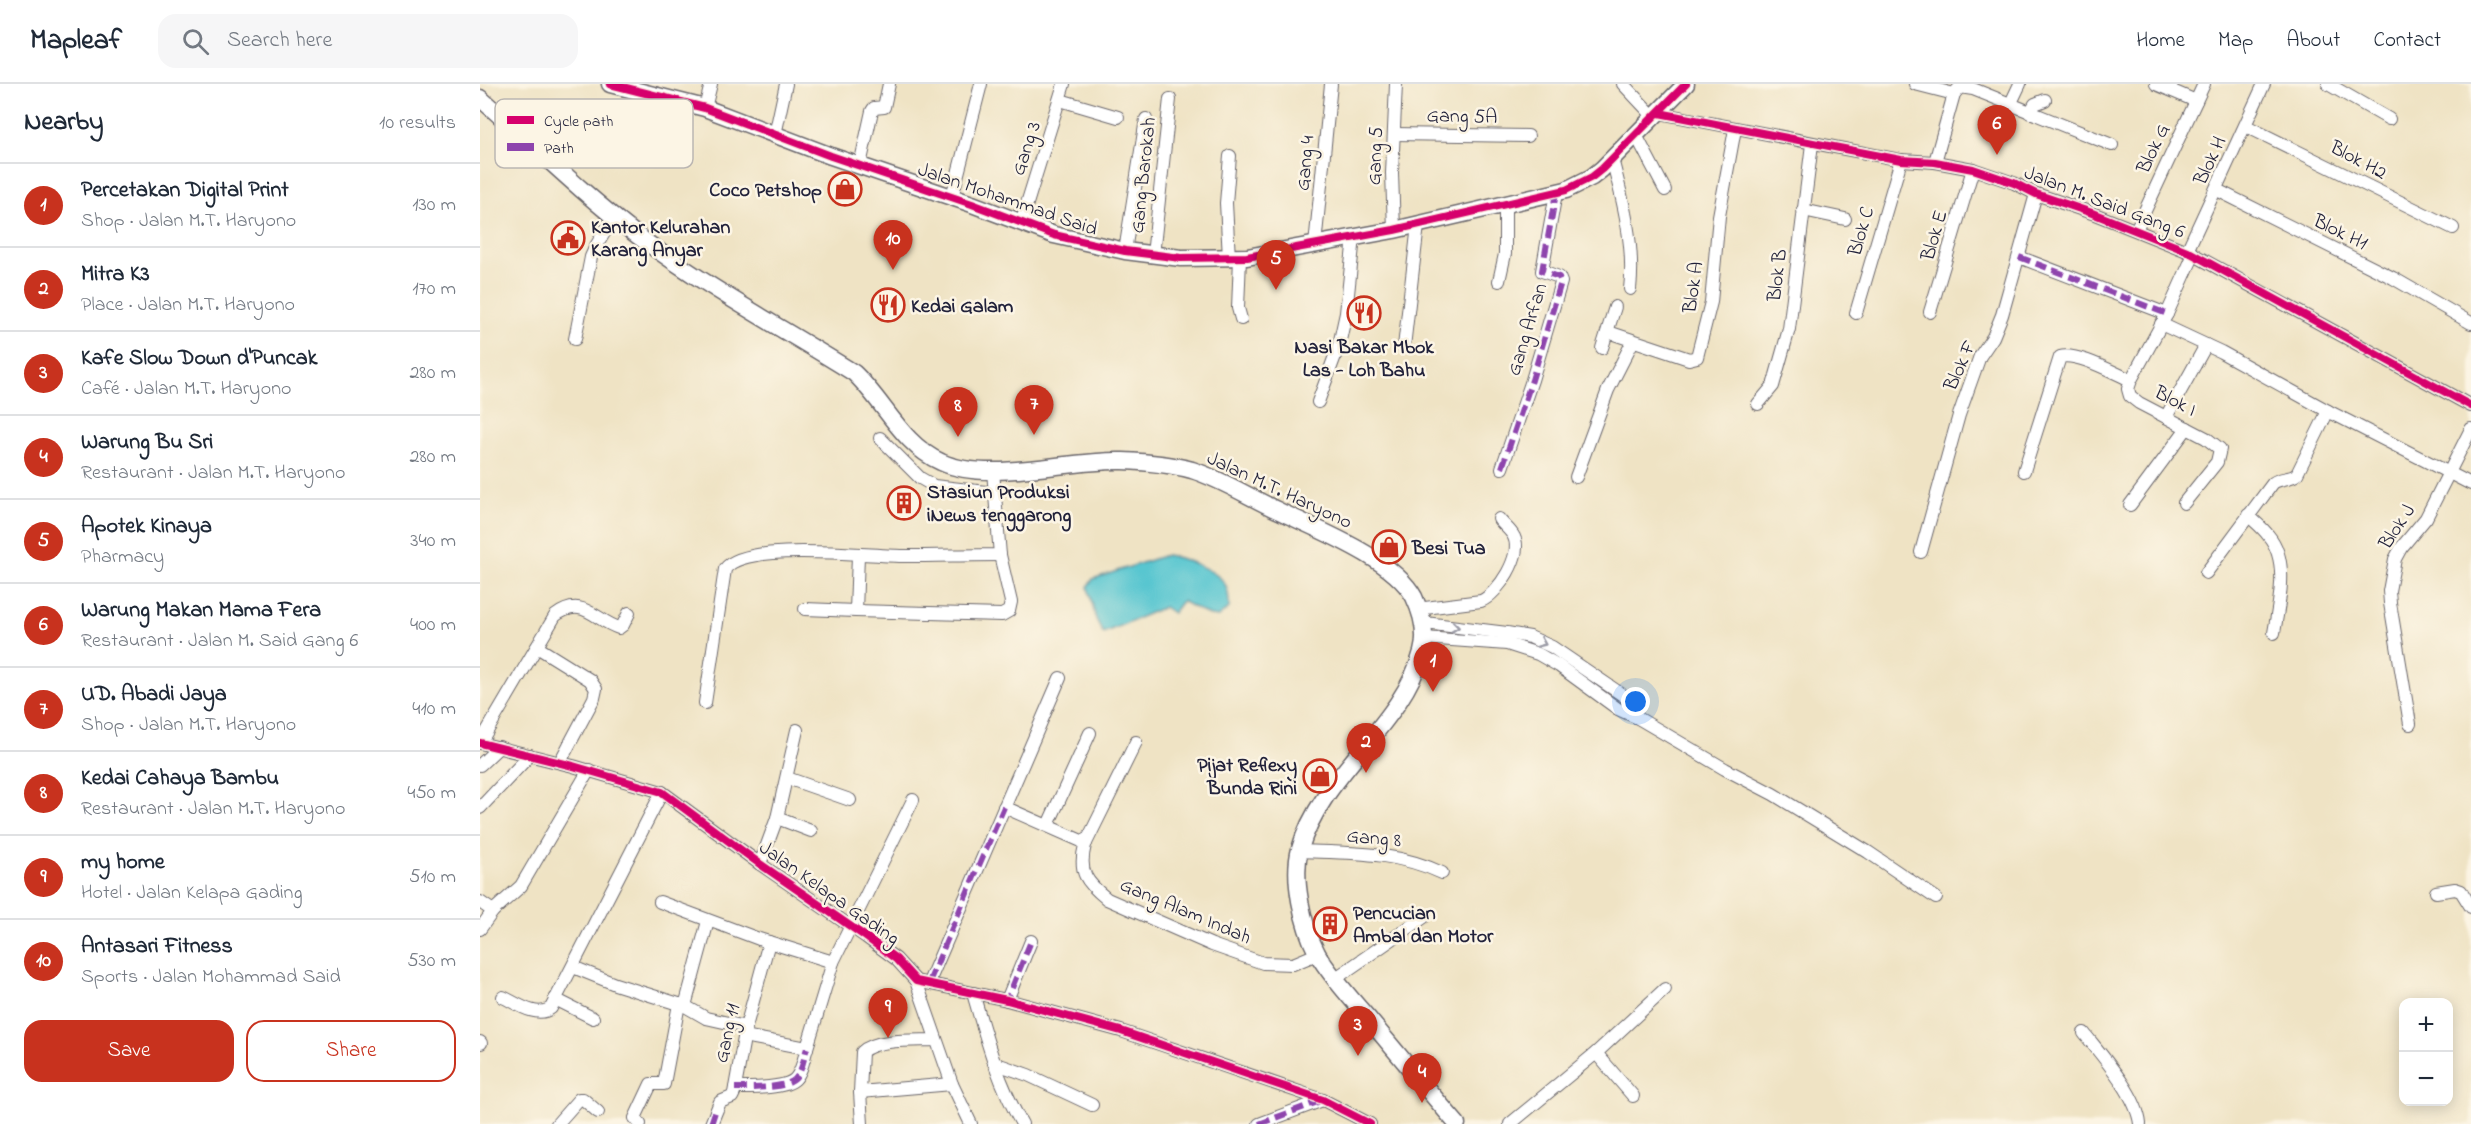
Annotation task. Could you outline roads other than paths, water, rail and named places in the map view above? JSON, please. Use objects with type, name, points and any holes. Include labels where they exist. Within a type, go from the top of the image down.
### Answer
[{"type":"main road","name":"Jalan Mohammad Said","points":[[610,84],[634,86],[676,99]]},
{"type":"main road","name":"Jalan Mohammad Said","points":[[693,104],[1080,243],[1153,255],[1234,258],[1394,230],[1556,193],[1592,177],[1686,84]]},
{"type":"main road","name":"Jalan M.T. Haryono","points":[[480,98],[495,111]]},
{"type":"main road","name":"Jalan M.T. Haryono","points":[[559,168],[614,217],[691,273],[854,373],[869,387],[908,438],[924,452],[943,463],[993,471],[1108,461],[1161,464],[1190,470],[1215,479],[1351,545],[1381,564],[1414,597],[1422,623]]},
{"type":"main road","points":[[1422,623],[1423,649],[1414,673],[1399,700],[1325,800],[1308,829],[1299,851],[1298,893],[1317,954],[1457,1124]]},
{"type":"street","points":[[705,108],[711,84]]},
{"type":"street","points":[[775,135],[786,84]]},
{"type":"street","points":[[860,165],[872,111],[874,108],[884,107],[889,84]]},
{"type":"street","points":[[952,197],[981,84]]},
{"type":"street","name":"Gang 3","points":[[1021,223],[1064,84]]},
{"type":"street","name":"Gang 4","points":[[1316,245],[1331,84]]},
{"type":"street","name":"Gang 5","points":[[1394,230],[1392,173],[1396,84]]},
{"type":"street","points":[[1623,84],[1656,115]]},
{"type":"street","points":[[1915,84],[1957,90],[1973,89],[2112,146]]},
{"type":"street","points":[[2010,105],[2020,84]]},
{"type":"street","points":[[2156,84],[2196,101]]},
{"type":"street","name":"Blok G","points":[[2136,230],[2204,84]]},
{"type":"street","name":"Blok H","points":[[2191,253],[2264,84]]},
{"type":"street","points":[[2328,84],[2389,119]]},
{"type":"street","points":[[1935,162],[1957,90]]},
{"type":"street","name":"Gang Barokah","points":[[1153,255],[1170,99]]},
{"type":"street","points":[[1060,100],[1118,117]]},
{"type":"street","points":[[2030,113],[2035,104],[2045,100]]},
{"type":"street","name":"Jalan M. Said Gang 6","points":[[1656,115],[1901,160],[1935,162],[1972,169],[2014,183],[2036,194],[2136,230],[2191,253],[2471,406]]},
{"type":"street","points":[[1125,251],[1146,119]]},
{"type":"street","name":"Blok H2","points":[[2246,126],[2453,228]]},
{"type":"street","name":"Blok A","points":[[1608,332],[1689,359],[1698,355],[1711,302],[1719,216],[1735,129]]},
{"type":"street","name":"Gang 5A","points":[[1394,134],[1528,136]]},
{"type":"street","points":[[1636,135],[1665,190]]},
{"type":"street","name":"Blok B","points":[[1758,404],[1773,386],[1789,329],[1812,144]]},
{"type":"street","points":[[1230,156],[1226,203],[1240,319]]},
{"type":"street","points":[[1612,159],[1629,246],[1632,270],[1630,289]]},
{"type":"street","name":"Blok C","points":[[1856,313],[1901,160]]},
{"type":"street","name":"Blok E","points":[[1930,312],[1972,169]]},
{"type":"street","name":"Blok H1","points":[[2217,190],[2393,278],[2471,323]]},
{"type":"street","name":"Gang Arfan","points":[[1502,468],[1517,417],[1532,380],[1561,282],[1559,277],[1542,271],[1556,193]]},
{"type":"street","name":"Blok F","points":[[1920,552],[1959,415],[1980,356],[1997,328],[2036,194]]},
{"type":"street","points":[[1499,281],[1505,254],[1505,205]]},
{"type":"street","points":[[1803,210],[1845,219]]},
{"type":"street","points":[[575,339],[591,257],[614,217]]},
{"type":"street","points":[[1404,347],[1418,225]]},
{"type":"street","points":[[1318,402],[1339,345],[1346,314],[1354,237]]},
{"type":"street","name":"Blok I","points":[[2184,503],[2217,462],[2221,452],[2216,444],[2130,396],[2128,388],[2164,319],[2191,253]]},
{"type":"street","points":[[2019,257],[2164,319],[2206,345],[2328,411],[2471,484]]},
{"type":"street","points":[[1602,348],[1615,307]]},
{"type":"street","points":[[1576,477],[1608,390],[1633,341]]},
{"type":"street","points":[[2166,417],[2206,345]]},
{"type":"street","points":[[2024,471],[2060,357],[2064,355],[2080,359],[2131,380]]},
{"type":"street","points":[[2206,573],[2273,483],[2280,478],[2290,478],[2297,474],[2328,411]]},
{"type":"street","points":[[2130,505],[2187,428]]},
{"type":"street","name":"Blok J","points":[[2410,724],[2390,603],[2395,559],[2401,548],[2426,518],[2471,429]]},
{"type":"street","points":[[880,438],[920,478],[934,486],[995,493]]},
{"type":"street","points":[[805,609],[1002,615],[1009,611],[1011,602],[1000,555],[993,471]]},
{"type":"street","points":[[2248,515],[2268,535],[2280,557],[2279,601],[2274,633]]},
{"type":"street","points":[[1422,623],[1490,597],[1503,580],[1517,546],[1514,535],[1499,519]]},
{"type":"street","points":[[705,703],[725,569],[729,563],[751,556],[814,551],[858,555],[1000,555]]},
{"type":"street","points":[[856,611],[858,555]]},
{"type":"street","points":[[480,743],[555,616],[572,607],[584,609],[619,628],[629,613]]},
{"type":"street","points":[[1422,623],[1530,637],[1552,646],[1627,698],[1638,718],[1773,794],[1868,852],[1936,898]]},
{"type":"street","points":[[537,647],[590,680],[596,689],[594,698],[560,762]]},
{"type":"street","points":[[929,982],[1060,678]]},
{"type":"street","points":[[760,864],[777,818],[797,730]]},
{"type":"street","points":[[1048,825],[1090,733]]},
{"type":"street","name":"Gang Alam Indah","points":[[1136,742],[1086,843],[1082,859],[1084,875],[1093,887],[1107,899],[1212,945],[1263,963],[1293,964],[1317,954]]},
{"type":"street","name":"Jalan Kelapa Gading","points":[[480,743],[560,762],[662,792],[896,959],[916,981]]},
{"type":"street","points":[[480,765],[499,747]]},
{"type":"street","points":[[480,808],[530,755]]},
{"type":"street","points":[[480,929],[493,911],[521,886],[589,770]]},
{"type":"street","points":[[787,778],[850,800]]},
{"type":"street","points":[[503,997],[541,1012],[551,1008],[662,792]]},
{"type":"street","points":[[735,1088],[767,1087],[790,1082],[799,1074],[833,962],[913,800]]},
{"type":"street","points":[[1004,807],[1086,843]]},
{"type":"street","points":[[777,818],[811,831]]},
{"type":"street","name":"Gang 8","points":[[1299,851],[1389,856],[1407,859],[1442,873]]},
{"type":"street","points":[[2436,892],[2455,889],[2461,891],[2471,907]]},
{"type":"street","points":[[480,902],[493,911]]},
{"type":"street","points":[[660,902],[708,921],[833,962]]},
{"type":"street","points":[[1336,978],[1424,917]]},
{"type":"street","points":[[640,1124],[635,1118],[651,1084],[664,1084],[682,1005],[708,921]]},
{"type":"street","points":[[1007,1000],[1031,941]]},
{"type":"street","name":"Gang 11","points":[[711,1124],[718,1105],[732,1097],[735,1088],[745,1032],[769,942]]},
{"type":"street","points":[[573,967],[615,984],[682,1005],[706,1018],[745,1032],[807,1048]]},
{"type":"street","points":[[972,1124],[952,1084],[935,1041],[916,981],[1007,1000],[1121,1031],[1323,1100],[1370,1124]]},
{"type":"street","points":[[1510,1124],[1596,1053],[1665,989]]},
{"type":"street","points":[[973,993],[1003,1090],[1022,1124]]},
{"type":"street","points":[[555,999],[593,1018]]},
{"type":"street","points":[[2084,1033],[2127,1092],[2139,1115],[2140,1124]]},
{"type":"street","points":[[862,1124],[860,1057],[865,1048],[884,1043],[935,1041]]},
{"type":"street","points":[[1596,1053],[1633,1095]]},
{"type":"street","points":[[993,1063],[1028,1075],[1092,1105]]},
{"type":"street","points":[[860,1092],[952,1084]]},
{"type":"street","points":[[557,1124],[579,1099],[583,1099],[598,1112]]},
{"type":"street","points":[[1259,1124],[1323,1100]]},
{"type":"water","points":[[1166,555],[1196,564],[1222,580],[1229,597],[1229,608],[1218,617],[1210,616],[1182,601],[1173,613],[1164,607],[1103,633],[1096,619],[1088,587],[1093,579]]},
{"type":"place","name":"Warung Makan Mama Fera","points":[[1997,155]]},
{"type":"place","name":"Coco Petshop","points":[[845,189]]},
{"type":"place","name":"Kantor Kelurahan Karang Anyar","points":[[568,238]]},
{"type":"place","name":"Antasari Fitness","points":[[893,270]]},
{"type":"place","name":"Apotek Kinaya","points":[[1276,290]]},
{"type":"place","name":"Kedai Galam","points":[[888,305]]},
{"type":"place","name":"Nasi Bakar Mbok Las - Loh Bahu","points":[[1364,313]]},
{"type":"place","name":"UD. Abadi Jaya","points":[[1034,435]]},
{"type":"place","name":"Kedai Cahaya Bambu","points":[[958,437]]},
{"type":"place","name":"Stasiun Produksi iNews tenggarong","points":[[904,503]]},
{"type":"place","name":"Besi Tua","points":[[1389,547]]},
{"type":"place","name":"Percetakan Digital Print","points":[[1433,692]]},
{"type":"place","name":"Mitra K3","points":[[1366,773]]},
{"type":"place","name":"Pijat Reflexy Bunda Rini","points":[[1320,776]]},
{"type":"place","name":"Pencucian Ambal dan Motor","points":[[1330,924]]},
{"type":"place","name":"my home","points":[[888,1038]]},
{"type":"place","name":"Kafe Slow Down d'Puncak","points":[[1358,1056]]},
{"type":"place","name":"Warung Bu Sri","points":[[1422,1103]]}]
